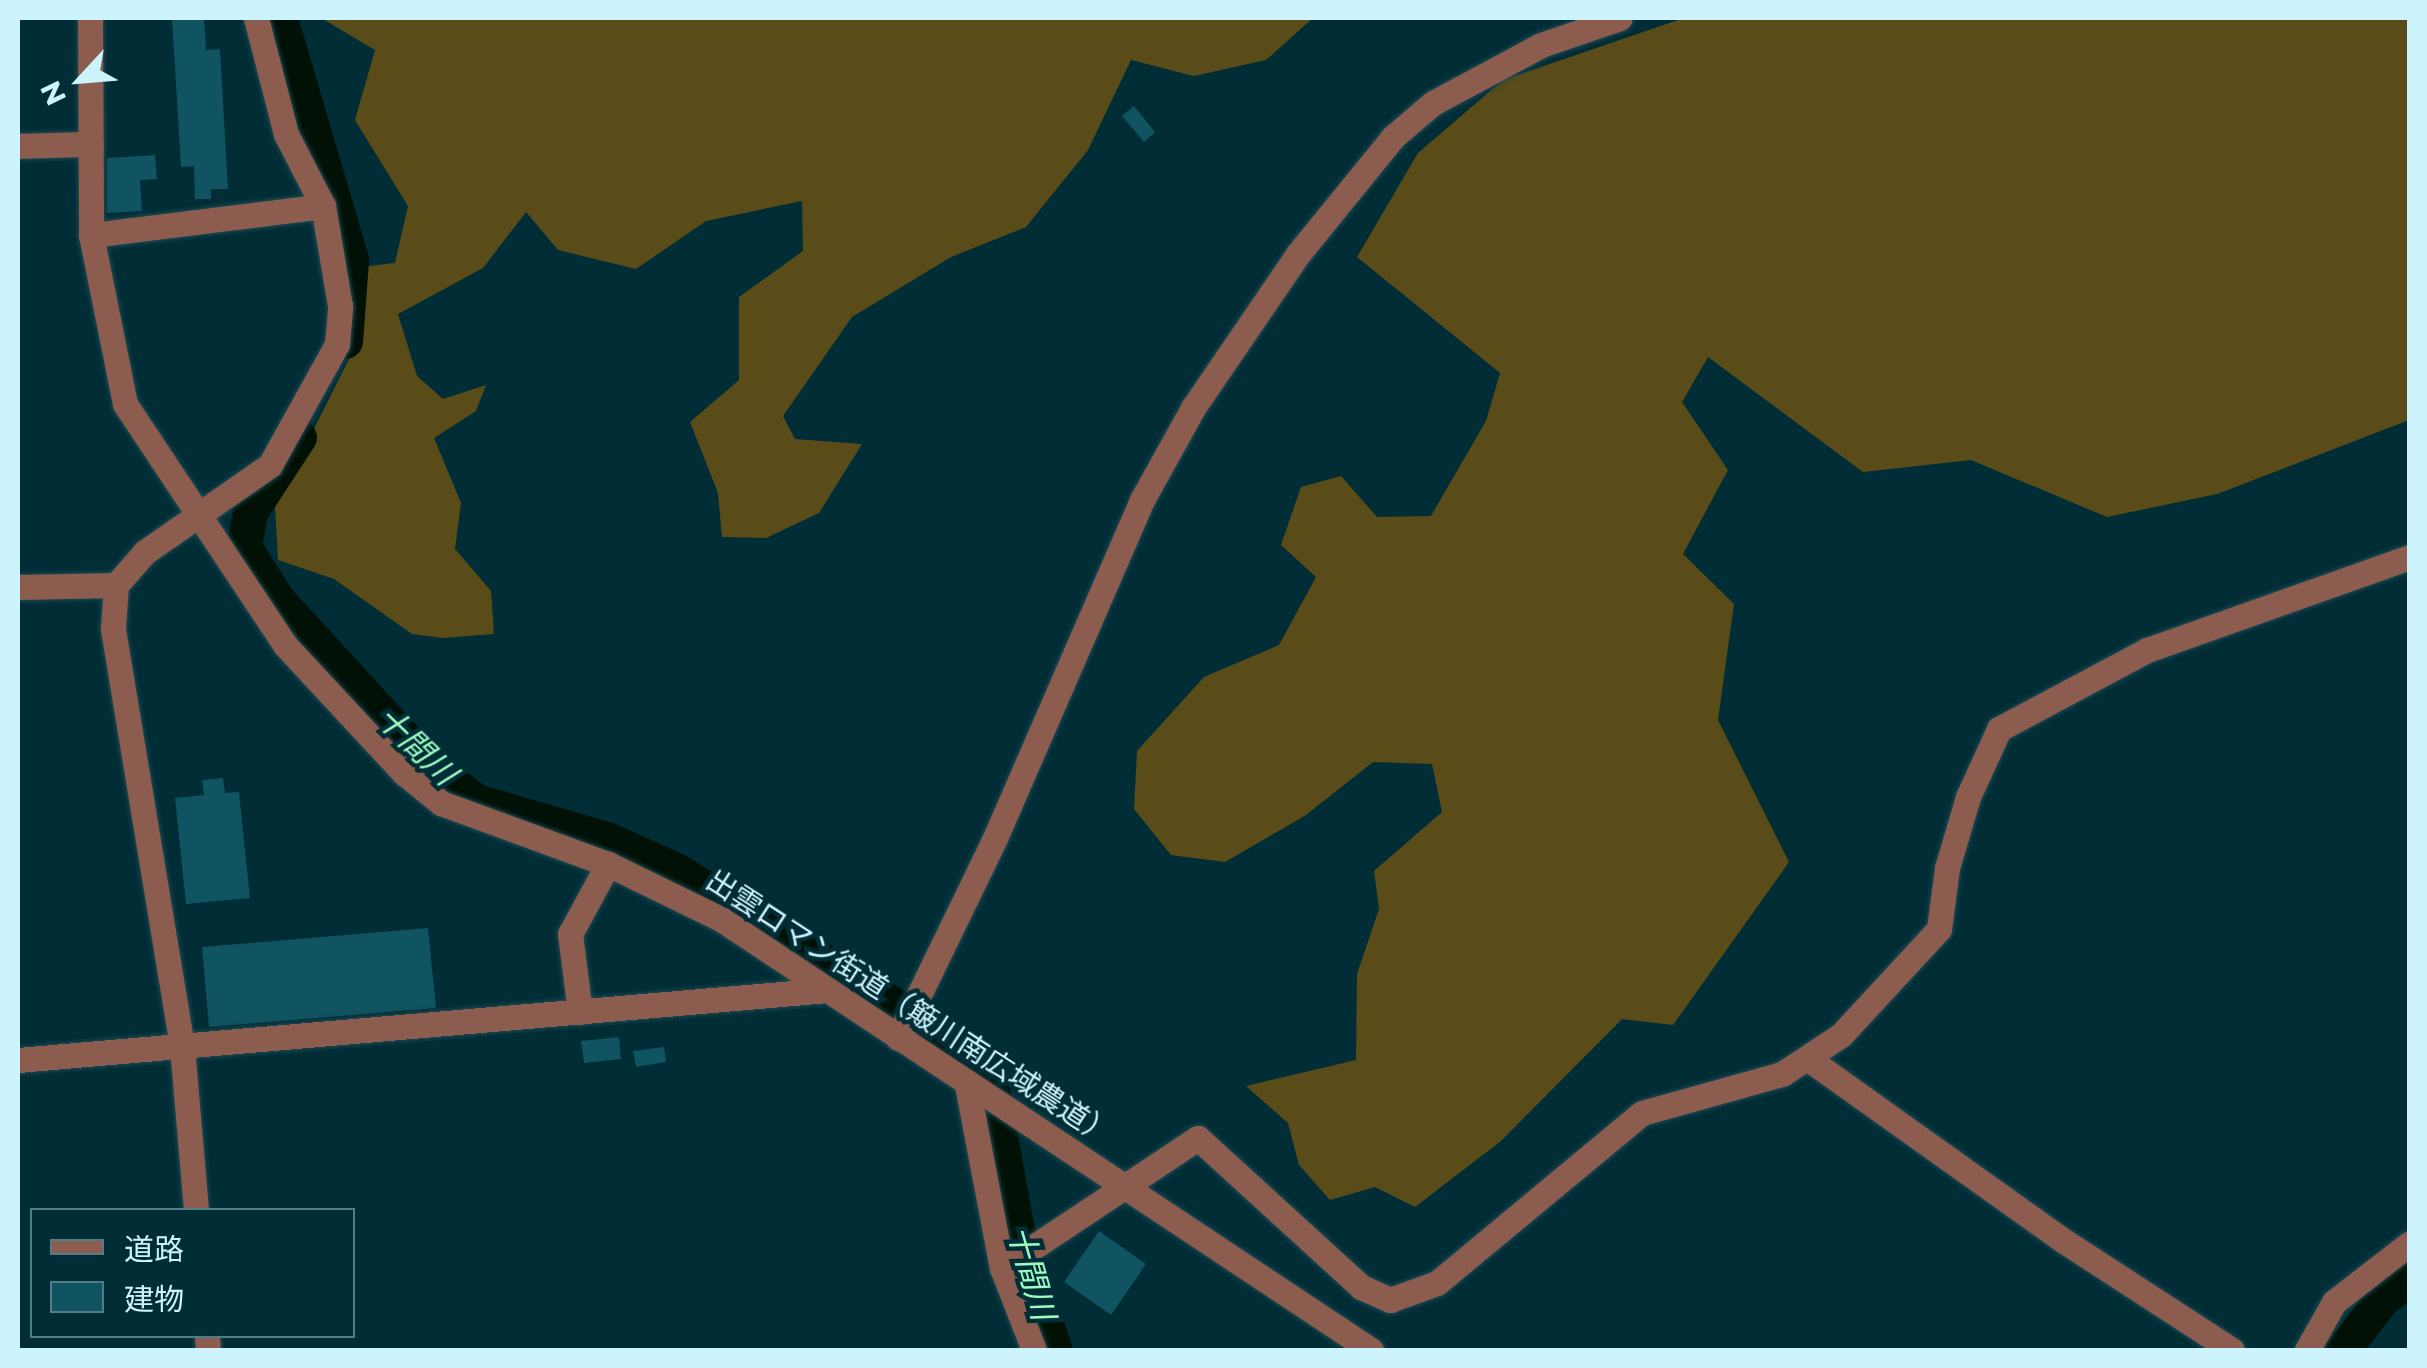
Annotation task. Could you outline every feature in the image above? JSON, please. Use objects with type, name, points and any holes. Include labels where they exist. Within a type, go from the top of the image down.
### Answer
[{"type":"street","name":"出雲ロマン街道（簸川南広域農道）","points":[[90,18],[91,235],[125,404],[284,645],[404,773],[440,803],[608,864],[721,919],[1371,1350]]},
{"type":"street","points":[[196,1208],[182,1046],[112,628],[116,586],[145,552],[198,519],[270,465],[337,344],[340,306],[323,206],[286,134],[256,18]]},
{"type":"street","points":[[898,1038],[995,838],[1142,500],[1193,408],[1289,267],[1393,138],[1433,103],[1541,45],[1620,18]]},
{"type":"street","points":[[18,146],[90,144]]},
{"type":"street","points":[[91,235],[323,206]]},
{"type":"street","points":[[1002,1268],[1198,1138],[1361,1287],[1390,1300],[1437,1283],[1642,1113],[1810,1060],[1939,929],[1947,868],[1968,797],[1999,729],[2147,650],[2410,557]]},
{"type":"street","points":[[18,587],[116,586]]},
{"type":"street","points":[[580,1012],[570,934],[608,864]]},
{"type":"street","points":[[18,1060],[828,990]]},
{"type":"street","points":[[1810,1060],[2064,1241],[2232,1350]]},
{"type":"street","points":[[967,1085],[1002,1268],[1034,1350]]},
{"type":"street","points":[[2307,1350],[2334,1302],[2410,1243]]},
{"type":"shaded area","points":[[321,18],[1313,18],[1266,60],[1194,76],[1131,60],[1088,150],[1026,227],[951,257],[852,317],[783,416],[795,439],[862,444],[819,513],[766,538],[722,537],[718,493],[690,422],[739,380],[739,297],[803,251],[802,201],[706,221],[636,269],[558,250],[526,212],[483,268],[398,314],[417,376],[443,399],[486,385],[476,411],[434,438],[461,503],[455,549],[491,591],[494,634],[443,638],[412,634],[334,579],[278,560],[275,506],[355,347],[361,267],[395,263],[408,206],[355,120],[375,50]]},
{"type":"shaded area","points":[[1684,18],[2409,18],[2409,420],[2217,494],[2107,517],[1971,460],[1863,472],[1708,357],[1682,402],[1728,470],[1683,554],[1734,604],[1718,720],[1789,862],[1673,1025],[1622,1019],[1501,1141],[1415,1207],[1375,1187],[1330,1200],[1299,1165],[1288,1123],[1246,1086],[1356,1060],[1357,974],[1379,909],[1374,871],[1442,812],[1432,764],[1373,762],[1306,815],[1225,862],[1171,855],[1134,809],[1137,751],[1204,677],[1279,645],[1316,577],[1281,545],[1301,487],[1341,476],[1377,517],[1431,516],[1486,421],[1500,373],[1357,257],[1418,153],[1503,80]]},
{"type":"building","points":[[172,18],[204,18],[206,50],[220,49],[228,189],[211,189],[211,199],[195,199],[194,166],[181,167]]},
{"type":"building","points":[[1134,106],[1155,132],[1144,142],[1122,116]]},
{"type":"building","points":[[155,155],[157,179],[140,180],[142,211],[107,213],[107,158]]},
{"type":"building","points":[[223,778],[225,793],[239,792],[250,898],[186,904],[175,798],[204,795],[202,780]]},
{"type":"building","points":[[428,928],[436,1008],[209,1027],[202,947]]},
{"type":"building","points":[[619,1037],[621,1059],[584,1063],[581,1041]]},
{"type":"building","points":[[664,1047],[666,1062],[636,1067],[633,1051]]},
{"type":"building","points":[[1099,1231],[1146,1264],[1111,1315],[1064,1282]]},
{"type":"waterway","name":"十間川","points":[[280,18],[351,260],[345,341]]},
{"type":"waterway","name":"十間川","points":[[299,437],[250,512],[244,547],[277,599],[429,765],[476,801],[607,839],[676,870],[961,1046],[992,1090],[1020,1248],[1055,1350]]},
{"type":"waterway","points":[[2343,1350],[2382,1299],[2410,1278]]}]
